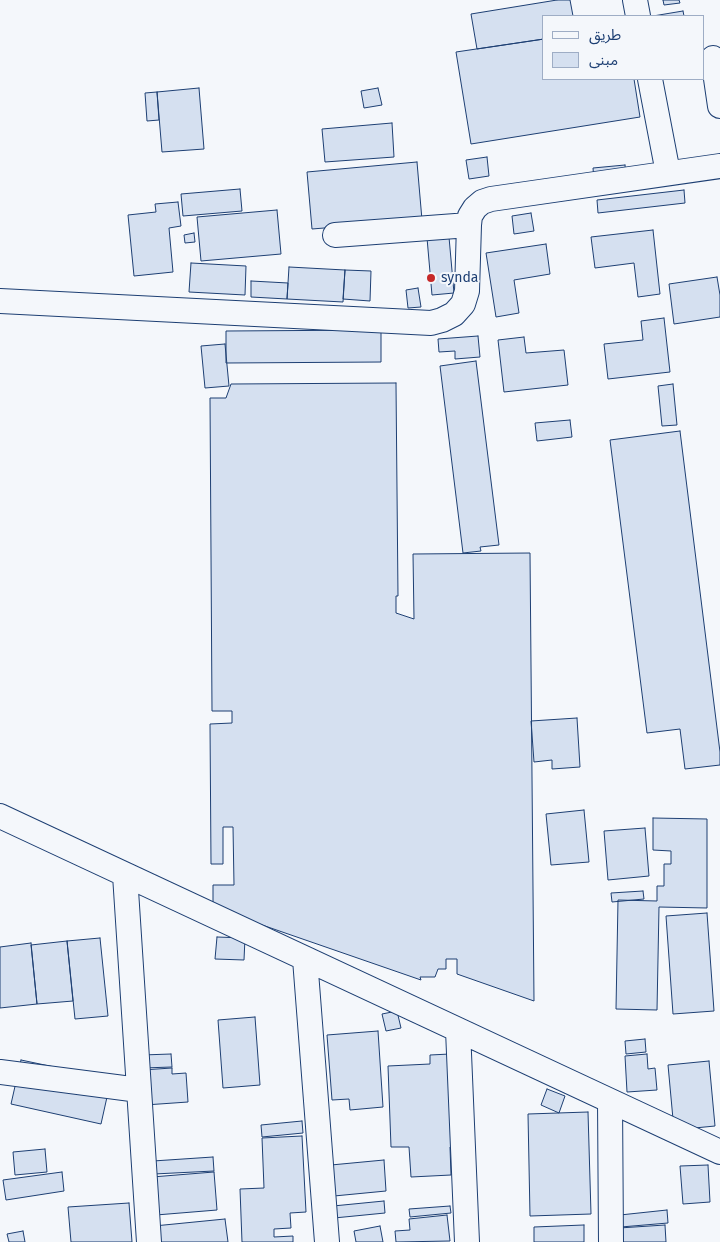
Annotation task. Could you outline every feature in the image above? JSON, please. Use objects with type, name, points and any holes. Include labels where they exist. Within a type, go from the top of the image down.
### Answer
[{"type":"street","points":[[635,0],[638,15]]},
{"type":"street","points":[[716,73],[720,106]]},
{"type":"street","points":[[650,80],[668,173]]},
{"type":"street","points":[[0,301],[431,322],[442,320],[454,314],[463,304],[468,291],[468,225],[470,216],[482,202],[491,199],[720,166]]},
{"type":"street","points":[[335,235],[468,225]]},
{"type":"street","points":[[0,816],[720,1152]]},
{"type":"street","points":[[125,875],[149,1242]]},
{"type":"street","points":[[305,959],[327,1242]]},
{"type":"street","points":[[458,1030],[467,1242]]},
{"type":"street","points":[[0,1072],[139,1090]]},
{"type":"street","points":[[610,1101],[611,1242]]},
{"type":"building","points":[[557,0],[570,0],[573,15],[542,15],[542,39],[477,49],[471,14]]},
{"type":"building","points":[[663,0],[679,0],[680,3],[664,5]]},
{"type":"building","points":[[683,11],[684,15],[659,15]]},
{"type":"building","points":[[542,39],[542,80],[634,80],[640,117],[471,144],[456,52]]},
{"type":"building","points":[[199,88],[204,149],[162,152],[157,92]]},
{"type":"building","points":[[378,88],[382,105],[364,108],[361,91]]},
{"type":"building","points":[[157,92],[159,120],[147,121],[145,93]]},
{"type":"building","points":[[392,123],[394,157],[325,162],[322,129]]},
{"type":"building","points":[[487,157],[489,176],[469,179],[466,160]]},
{"type":"building","points":[[417,162],[422,220],[312,229],[307,172]]},
{"type":"building","points":[[625,165],[626,179],[594,181],[593,168]]},
{"type":"building","points":[[240,189],[242,211],[183,216],[181,194]]},
{"type":"building","points":[[684,190],[685,203],[598,213],[597,200]]},
{"type":"building","points":[[178,202],[181,226],[169,228],[173,272],[134,276],[128,215],[156,212],[155,204]]},
{"type":"building","points":[[277,210],[281,254],[201,261],[197,217]]},
{"type":"building","points":[[531,213],[534,231],[514,234],[512,216]]},
{"type":"building","points":[[653,230],[660,294],[638,297],[634,263],[595,268],[591,237]]},
{"type":"building","points":[[194,233],[195,242],[185,243],[184,235]]},
{"type":"building","points":[[449,237],[454,293],[432,295],[427,238]]},
{"type":"building","points":[[546,244],[550,274],[514,280],[519,313],[496,317],[486,253]]},
{"type":"building","points":[[191,263],[246,266],[245,295],[189,292]]},
{"type":"building","points":[[289,267],[345,270],[343,302],[287,299]]},
{"type":"building","points":[[345,270],[371,271],[370,301],[343,299]]},
{"type":"building","points":[[717,277],[720,295],[720,317],[674,324],[669,284]]},
{"type":"building","points":[[251,281],[288,283],[287,299],[251,297]]},
{"type":"building","points":[[418,288],[421,307],[408,308],[406,290]]},
{"type":"building","points":[[664,318],[670,372],[608,379],[604,344],[643,340],[641,321]]},
{"type":"building","points":[[381,330],[381,362],[226,363],[226,331]]},
{"type":"building","points":[[478,336],[480,357],[455,359],[455,351],[439,352],[438,339]]},
{"type":"building","points":[[524,337],[526,353],[564,350],[568,385],[504,392],[498,340]]},
{"type":"building","points":[[225,344],[229,386],[205,388],[201,346]]},
{"type":"building","points":[[476,361],[499,545],[480,547],[481,551],[463,553],[440,366]]},
{"type":"building","points":[[396,383],[398,596],[396,596],[396,613],[414,619],[413,554],[530,553],[534,1001],[457,974],[457,959],[446,959],[446,969],[438,969],[435,977],[420,977],[421,980],[213,908],[213,885],[234,885],[233,827],[223,827],[223,864],[211,864],[210,724],[232,723],[232,711],[212,711],[210,398],[226,398],[231,384]]},
{"type":"building","points":[[673,384],[677,425],[662,426],[658,386]]},
{"type":"building","points":[[570,420],[572,437],[537,441],[535,423]]},
{"type":"building","points":[[680,431],[720,752],[720,765],[685,769],[680,729],[647,733],[610,440]]},
{"type":"building","points":[[577,718],[580,767],[552,769],[552,760],[534,762],[531,721]]},
{"type":"building","points":[[584,810],[589,862],[551,865],[546,814]]},
{"type":"building","points":[[653,818],[707,819],[707,908],[659,907],[657,1010],[616,1009],[618,900],[657,901],[657,886],[664,886],[664,864],[671,864],[671,851],[653,850]]},
{"type":"building","points":[[645,828],[649,876],[608,880],[604,831]]},
{"type":"building","points":[[643,891],[644,899],[612,902],[611,893]]},
{"type":"building","points":[[707,913],[714,1011],[673,1014],[666,916]]},
{"type":"building","points":[[217,937],[245,938],[244,960],[215,959]]},
{"type":"building","points":[[100,938],[108,1016],[75,1019],[67,941]]},
{"type":"building","points":[[67,941],[73,1001],[37,1004],[31,945]]},
{"type":"building","points":[[31,943],[37,1004],[0,1008],[0,947]]},
{"type":"building","points":[[397,1011],[401,1028],[386,1031],[382,1014]]},
{"type":"building","points":[[255,1017],[260,1085],[223,1088],[218,1020]]},
{"type":"building","points":[[378,1031],[383,1107],[350,1110],[349,1099],[332,1100],[327,1035]]},
{"type":"building","points":[[645,1039],[646,1052],[626,1054],[625,1041]]},
{"type":"building","points":[[171,1054],[172,1067],[143,1068],[142,1055]]},
{"type":"building","points":[[450,1054],[454,1147],[450,1147],[451,1175],[411,1177],[409,1147],[391,1147],[388,1066],[430,1064],[430,1055]]},
{"type":"building","points":[[647,1054],[648,1069],[655,1068],[657,1090],[627,1092],[625,1056]]},
{"type":"building","points":[[21,1060],[111,1079],[101,1124],[11,1104]]},
{"type":"building","points":[[709,1061],[715,1126],[674,1130],[668,1065]]},
{"type":"building","points":[[172,1068],[172,1074],[186,1073],[188,1102],[145,1105],[142,1070]]},
{"type":"building","points":[[547,1089],[565,1096],[559,1113],[541,1105]]},
{"type":"building","points":[[588,1112],[591,1214],[530,1216],[528,1114]]},
{"type":"building","points":[[302,1121],[303,1133],[262,1137],[261,1125]]},
{"type":"building","points":[[302,1136],[306,1212],[290,1213],[291,1228],[274,1229],[274,1237],[293,1236],[293,1242],[242,1242],[240,1189],[264,1188],[262,1138]]},
{"type":"building","points":[[45,1149],[47,1172],[15,1175],[13,1152]]},
{"type":"building","points":[[213,1157],[214,1171],[154,1174],[153,1161]]},
{"type":"building","points":[[384,1160],[386,1191],[334,1196],[331,1165]]},
{"type":"building","points":[[708,1165],[710,1202],[683,1204],[680,1166]]},
{"type":"building","points":[[62,1172],[64,1191],[6,1200],[3,1180]]},
{"type":"building","points":[[214,1172],[217,1210],[156,1215],[152,1177]]},
{"type":"building","points":[[384,1201],[385,1213],[334,1218],[333,1206]]},
{"type":"building","points":[[129,1203],[132,1242],[71,1242],[68,1207]]},
{"type":"building","points":[[450,1206],[451,1213],[410,1217],[409,1209]]},
{"type":"building","points":[[667,1210],[668,1223],[621,1227],[620,1215]]},
{"type":"building","points":[[447,1215],[450,1241],[396,1242],[395,1231],[410,1230],[409,1219]]},
{"type":"building","points":[[225,1219],[228,1242],[156,1242],[154,1226]]},
{"type":"building","points":[[584,1225],[584,1242],[534,1242],[534,1227]]},
{"type":"building","points":[[665,1225],[666,1242],[620,1242],[619,1228]]},
{"type":"building","points":[[380,1226],[383,1242],[356,1242],[354,1231]]},
{"type":"building","points":[[23,1231],[25,1242],[9,1242],[7,1234]]},
{"type":"place","name":"synda","points":[[431,278]]}]
